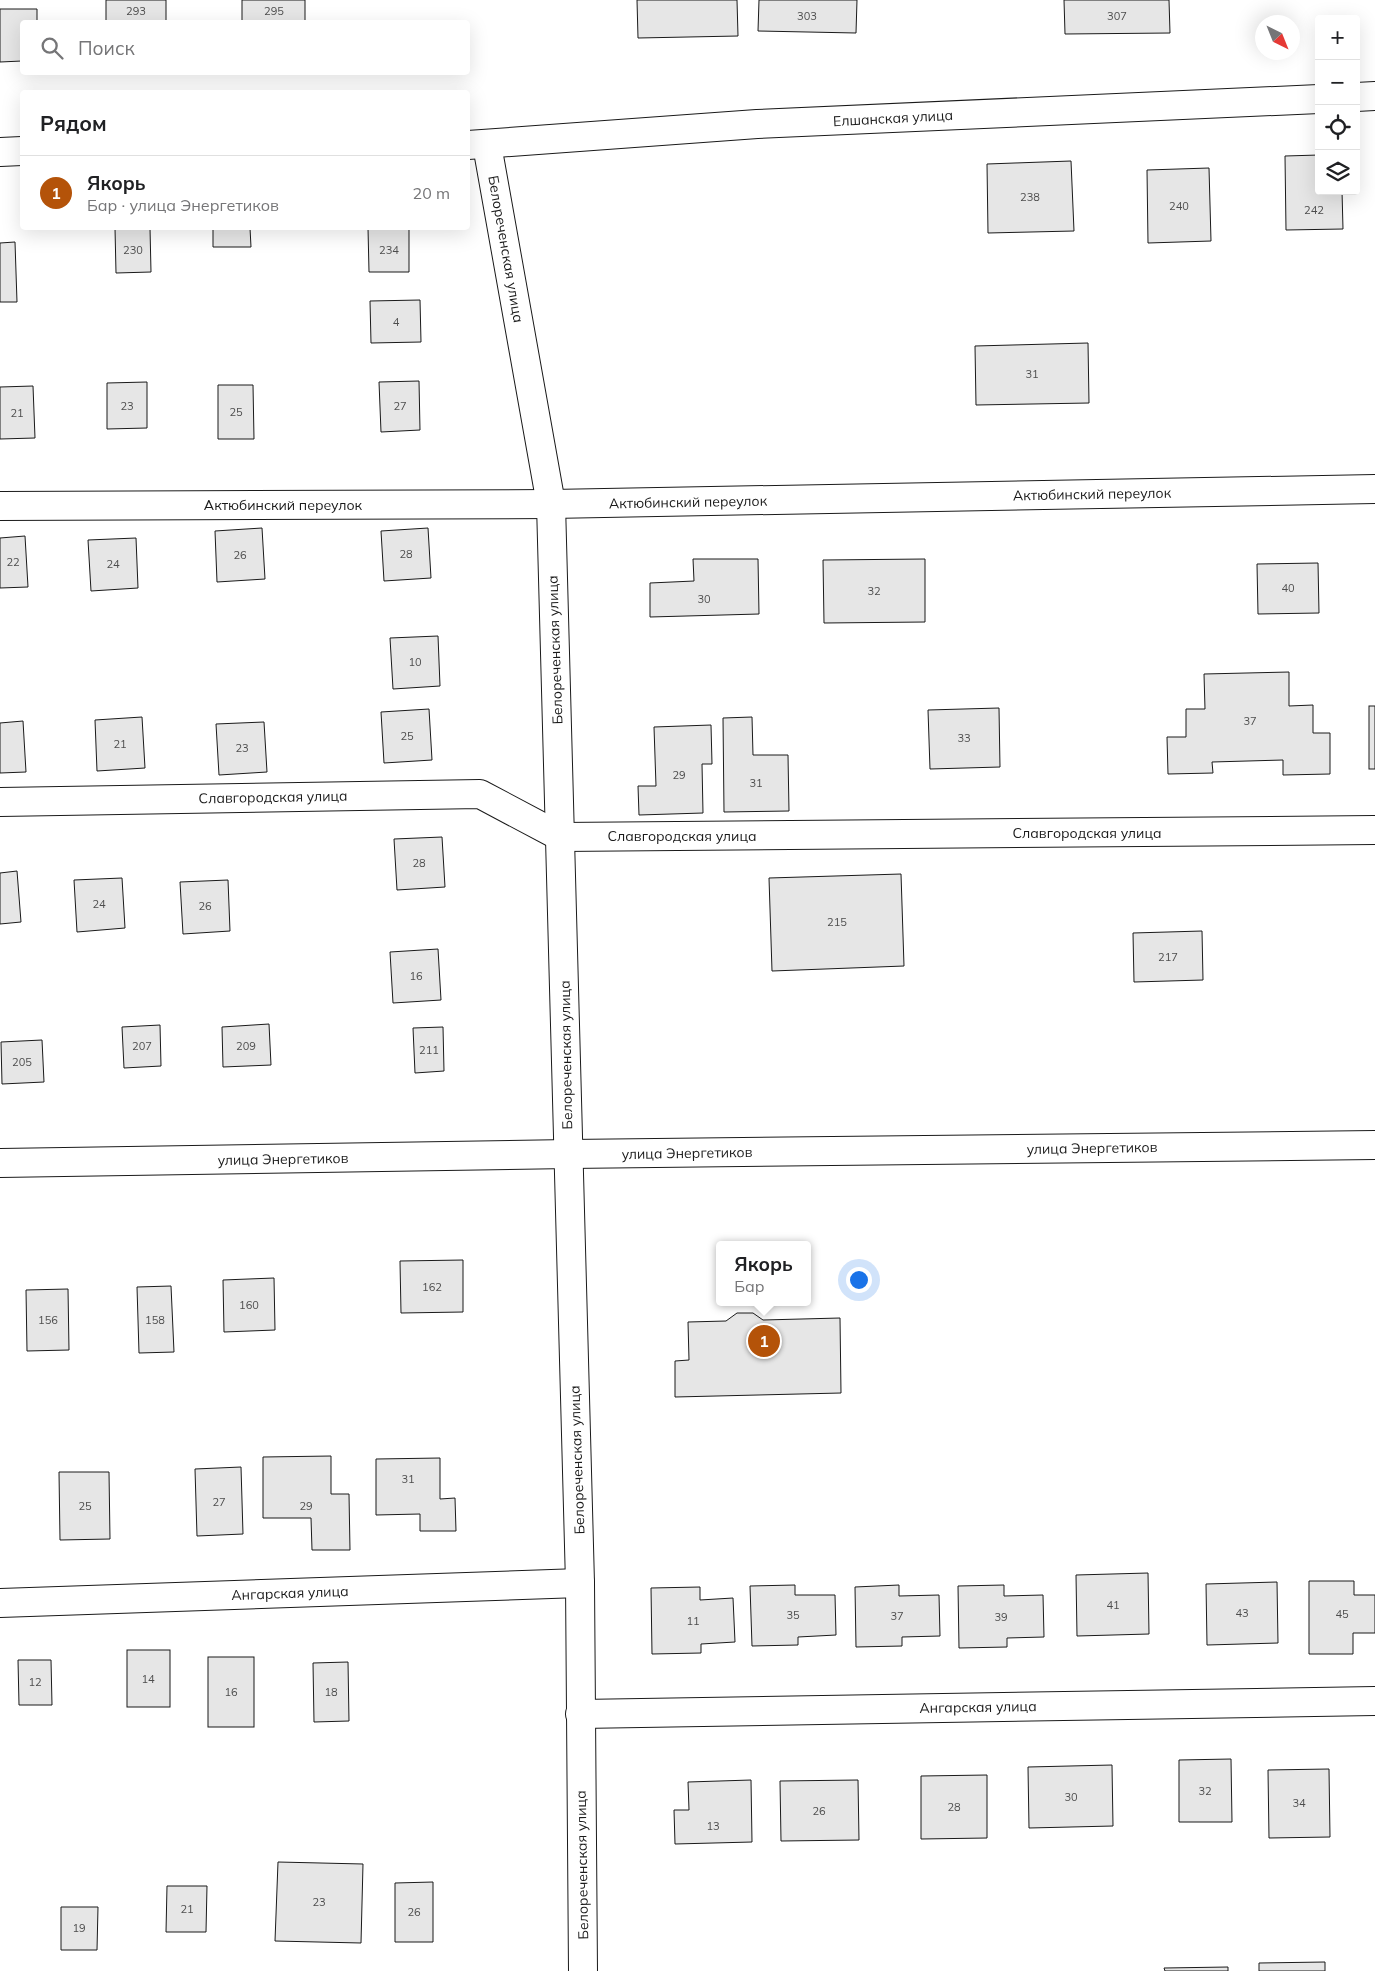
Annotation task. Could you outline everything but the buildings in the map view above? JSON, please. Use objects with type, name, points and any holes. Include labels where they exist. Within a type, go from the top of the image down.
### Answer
[{"type":"street","points":[[1360,97],[1375,96]]},
{"type":"street","name":"Елшанская улица","points":[[478,145],[757,124],[1315,99]]},
{"type":"street","name":"Белореченская улица","points":[[478,145],[551,504],[580,1583],[583,1971]]},
{"type":"street","points":[[0,152],[20,151]]},
{"type":"street","name":"Актюбинский переулок","points":[[0,506],[551,504],[1375,489]]},
{"type":"street","name":"Славгородская улица","points":[[0,802],[480,794],[561,837],[1375,830]]},
{"type":"street","name":"улица Энергетиков","points":[[0,1163],[569,1154],[1375,1145]]},
{"type":"street","name":"Ангарская улица","points":[[0,1603],[580,1583]]},
{"type":"street","name":"Ангарская улица","points":[[580,1714],[1375,1701]]},
{"type":"place","name":"Якорь","points":[[764,1341]]}]
